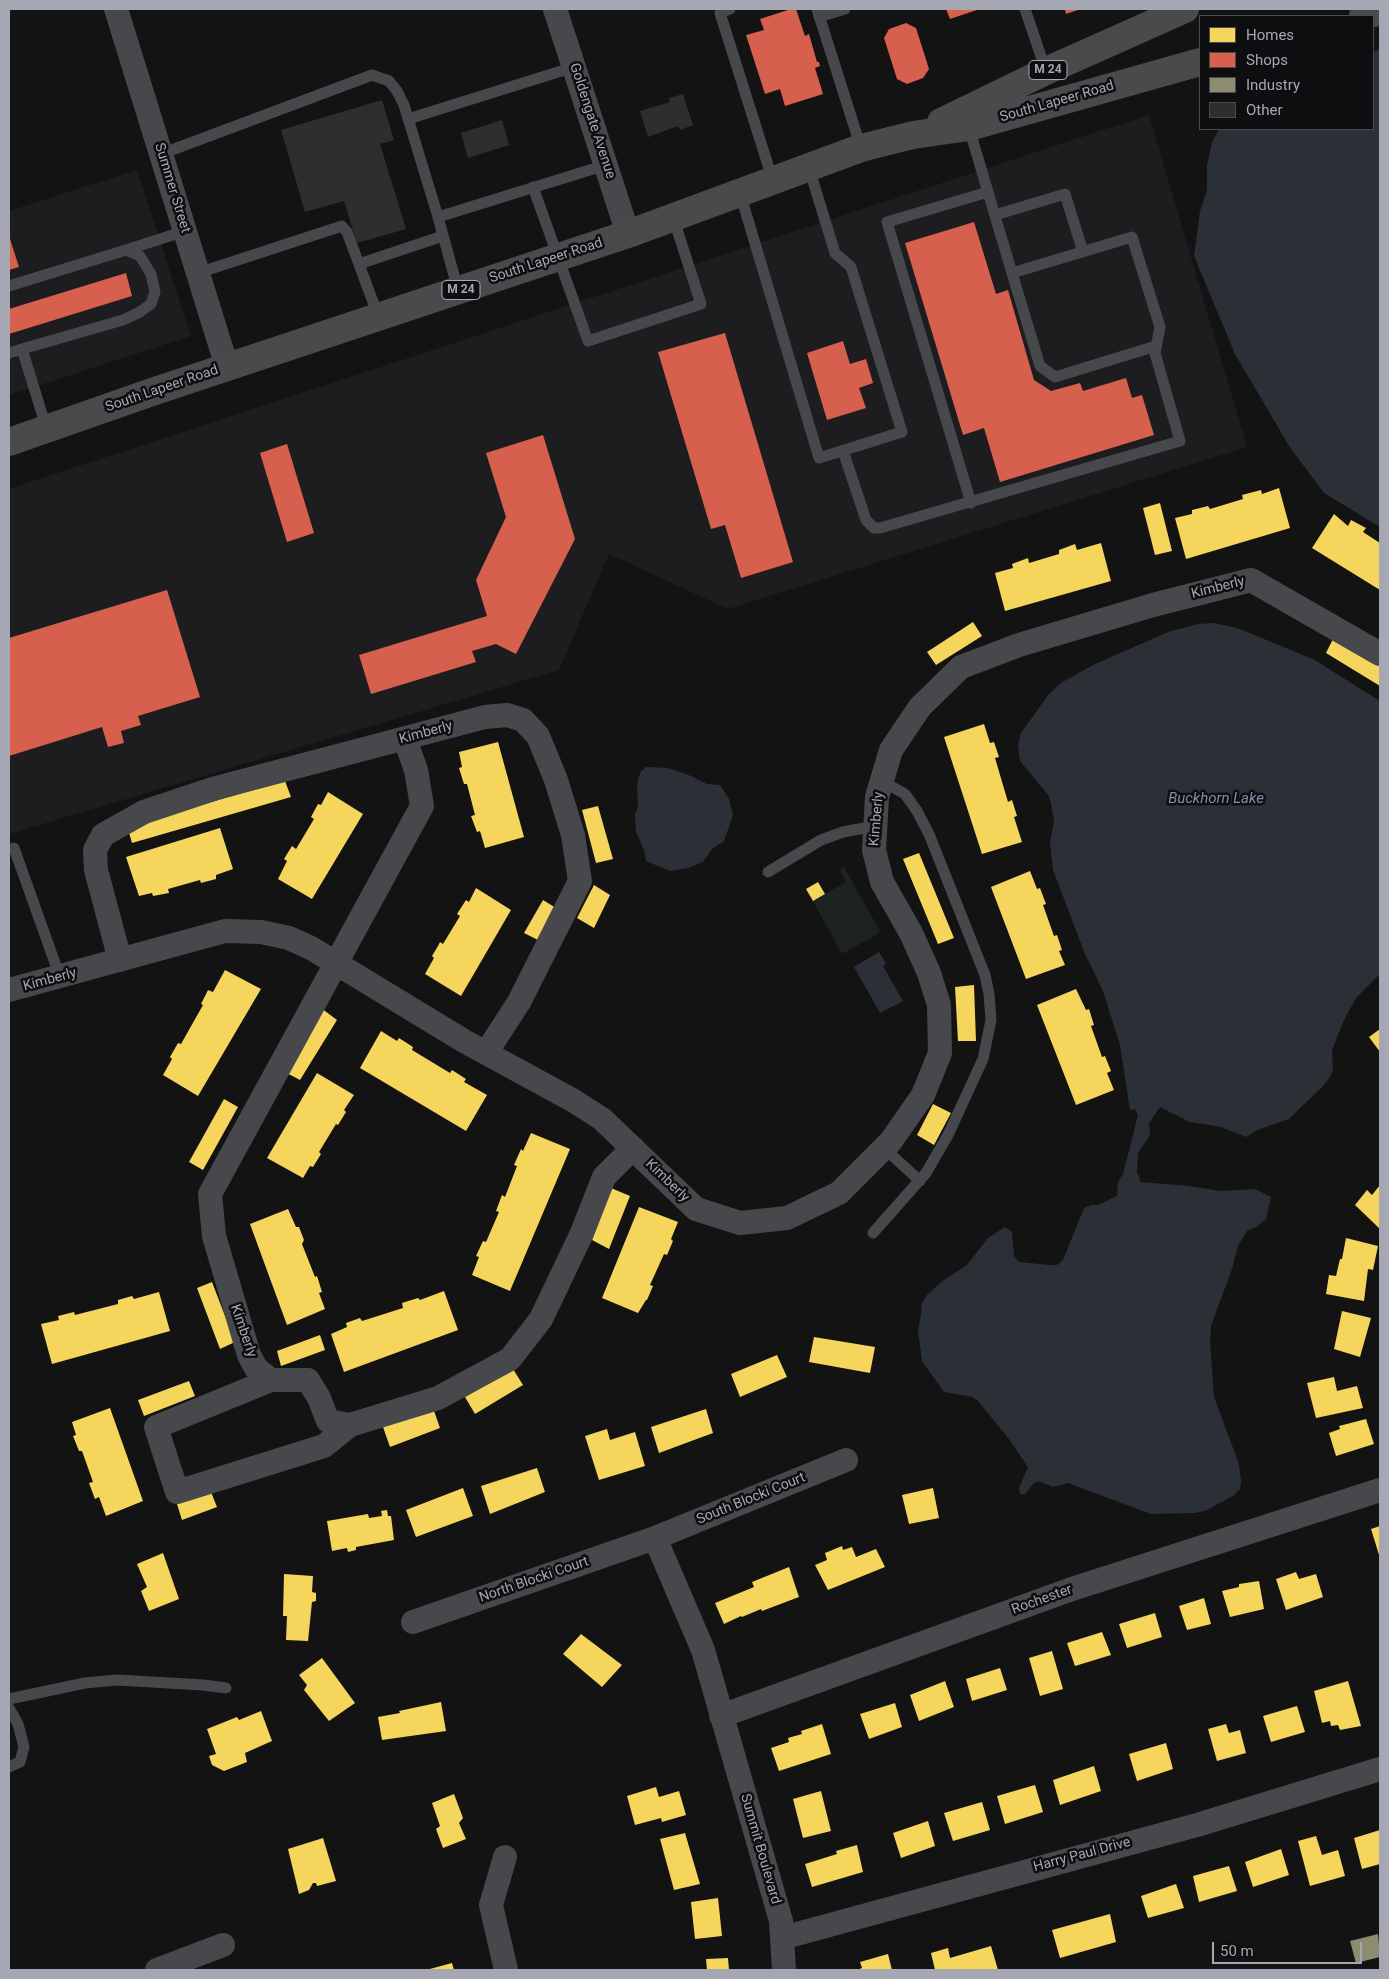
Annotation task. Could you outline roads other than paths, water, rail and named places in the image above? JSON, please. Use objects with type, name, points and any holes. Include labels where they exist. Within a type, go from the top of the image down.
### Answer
[{"type":"main road","name":"South Lapeer Road","points":[[913,135],[1046,71],[1183,9]]},
{"type":"main road","points":[[1367,15],[1380,12]]},
{"type":"main road","name":"South Lapeer Road","points":[[9,442],[152,392],[628,234],[861,148],[913,135],[969,127],[1199,62]]},
{"type":"street","name":"Summer Street","points":[[116,9],[227,367]]},
{"type":"street","name":"Goldengate Avenue","points":[[555,9],[628,234]]},
{"type":"street","name":"Kimberly","points":[[9,990],[225,931],[261,932],[289,938],[311,948],[486,1053],[602,1119],[696,1209],[740,1223],[787,1218],[839,1193],[884,1148],[923,1096],[940,1053],[939,1005],[929,973],[911,933],[882,882],[874,850],[875,826],[877,797],[891,750],[920,707],[961,667],[1019,645],[1153,605],[1251,580],[1380,654]]},
{"type":"street","name":"Kimberly","points":[[120,960],[96,870],[95,850],[103,834],[144,812],[216,788],[485,717],[507,715],[523,720],[538,736],[556,780],[573,835],[580,881],[518,1002],[486,1053]]},
{"type":"street","points":[[336,964],[422,806],[416,770],[404,739]]},
{"type":"street","name":"Kimberly","points":[[271,1380],[256,1368],[249,1355],[214,1236],[210,1194],[336,964]]},
{"type":"street","name":"Kimberly","points":[[350,1425],[438,1398],[510,1360],[541,1319],[582,1233],[604,1178],[633,1148]]},
{"type":"street","points":[[271,1380],[308,1380],[319,1398],[328,1421],[350,1425],[324,1446],[177,1492],[156,1427],[271,1380]]},
{"type":"street","name":"South Blocki Court","points":[[655,1538],[846,1460]]},
{"type":"street","name":"Rochester","points":[[723,1723],[1072,1589],[1380,1490]]},
{"type":"street","name":"North Blocki Court","points":[[413,1622],[655,1538]]},
{"type":"street","name":"Summit Boulevard","points":[[655,1538],[702,1650],[781,1921],[784,1970]]},
{"type":"street","name":"Harry Paul Drive","points":[[782,1938],[1197,1825],[1380,1769]]},
{"type":"street","points":[[505,1857],[491,1905],[506,1970]]},
{"type":"street","points":[[157,1970],[223,1945]]},
{"type":"lane","points":[[730,9],[720,13],[773,181]]},
{"type":"lane","points":[[845,9],[818,13],[861,148]]},
{"type":"lane","points":[[1025,9],[1046,71]]},
{"type":"lane","points":[[408,120],[574,67]]},
{"type":"lane","points":[[161,154],[372,75],[389,81],[397,90],[408,120],[458,290]]},
{"type":"lane","points":[[969,127],[1040,366],[1055,377],[1156,346]]},
{"type":"lane","points":[[438,217],[606,165]]},
{"type":"lane","points":[[740,193],[819,458],[902,432],[850,267],[835,253],[809,168]]},
{"type":"lane","points":[[532,187],[588,341],[701,304],[673,217]]},
{"type":"lane","points":[[971,503],[887,222],[988,192]]},
{"type":"lane","points":[[995,215],[1065,194],[1083,252]]},
{"type":"lane","points":[[198,273],[342,226],[347,232],[379,318]]},
{"type":"lane","points":[[9,286],[185,231]]},
{"type":"lane","points":[[359,264],[443,236]]},
{"type":"lane","points":[[843,451],[866,520],[874,528],[880,528],[1180,441],[1155,353],[1160,327],[1132,237],[1012,273]]},
{"type":"lane","points":[[9,353],[123,320],[151,304],[155,292],[151,274],[140,256],[126,250]]},
{"type":"lane","points":[[22,349],[47,430]]},
{"type":"lane","points":[[873,1233],[920,1181],[948,1136],[983,1059],[991,1020],[989,994],[984,975],[929,834],[917,811],[905,794],[882,781]]},
{"type":"lane","points":[[768,872],[821,840],[843,832],[875,826]]},
{"type":"lane","points":[[14,848],[60,977]]},
{"type":"lane","points":[[884,1148],[920,1181]]},
{"type":"lane","points":[[9,1700],[85,1684],[117,1680],[226,1688]]},
{"type":"lane","points":[[9,1708],[18,1724],[24,1747],[20,1762],[9,1767]]},
{"type":"water","points":[[1380,49],[1380,527],[1324,493],[1289,446],[1235,354],[1194,256],[1200,211],[1207,190],[1207,166],[1212,142],[1218,130],[1374,130],[1374,52]]},
{"type":"water","name":"Buckhorn Lake","points":[[1214,623],[1237,628],[1313,659],[1380,701],[1380,974],[1356,998],[1344,1020],[1332,1050],[1333,1070],[1330,1077],[1289,1119],[1257,1130],[1246,1137],[1221,1127],[1190,1122],[1160,1107],[1149,1123],[1150,1135],[1138,1153],[1137,1173],[1140,1182],[1221,1191],[1255,1189],[1271,1197],[1266,1219],[1247,1231],[1238,1246],[1232,1269],[1211,1326],[1210,1341],[1214,1397],[1239,1464],[1240,1489],[1233,1496],[1205,1511],[1151,1514],[1068,1483],[1053,1487],[1038,1481],[1025,1494],[1020,1494],[1019,1488],[1028,1467],[1009,1439],[978,1401],[972,1397],[944,1392],[922,1361],[918,1330],[921,1305],[927,1295],[941,1282],[967,1265],[988,1238],[1005,1227],[1012,1232],[1014,1256],[1019,1262],[1057,1265],[1063,1260],[1084,1208],[1098,1205],[1117,1196],[1118,1182],[1123,1174],[1138,1115],[1135,1109],[1130,1110],[1120,1045],[1103,991],[1085,954],[1053,870],[1050,842],[1054,822],[1051,803],[1048,795],[1020,761],[1018,745],[1021,733],[1049,694],[1061,683],[1093,665],[1168,632],[1198,624]]},
{"type":"water","points":[[646,767],[668,768],[707,784],[720,785],[729,799],[733,815],[724,841],[712,849],[703,862],[688,868],[670,871],[646,861],[644,850],[636,832],[635,813],[638,808],[637,785],[641,771]]},
{"type":"water","points":[[879,952],[886,963],[883,966],[903,1001],[880,1013],[854,967]]}]
